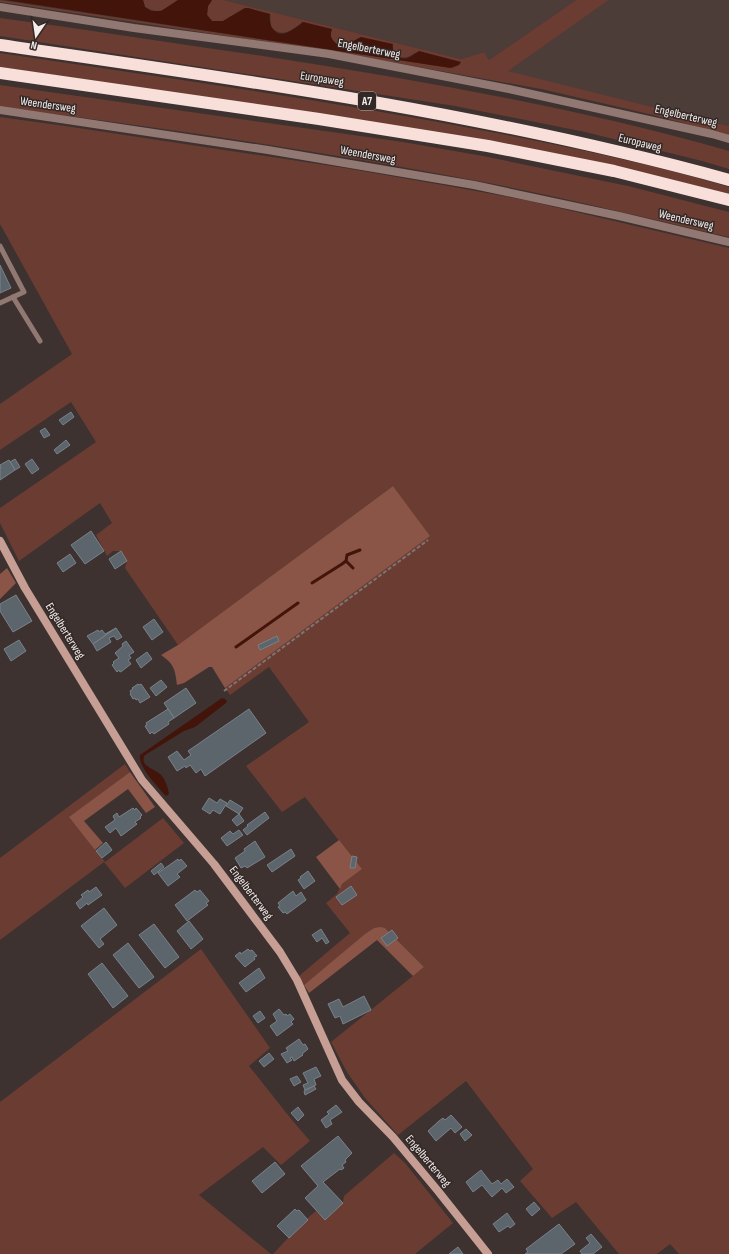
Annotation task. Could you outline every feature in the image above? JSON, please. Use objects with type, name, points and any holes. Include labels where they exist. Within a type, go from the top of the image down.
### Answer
[{"type":"highway","name":"Europaweg","points":[[0,45],[245,81],[480,121],[571,140],[729,180]]},
{"type":"highway","name":"A7","points":[[0,73],[481,144],[614,171],[729,200]]},
{"type":"street","name":"Engelberterweg","points":[[0,8],[329,54],[509,89],[729,139]]},
{"type":"street","name":"Weendersweg","points":[[0,110],[268,150],[474,185],[619,216],[729,242]]},
{"type":"street","name":"Engelberterweg","points":[[0,541],[25,588],[142,780],[214,864],[280,952],[297,980],[342,1080],[359,1102],[393,1137],[488,1254]]},
{"type":"lane","points":[[0,246],[24,292],[0,303]]},
{"type":"lane","points":[[13,297],[40,341]]},
{"type":"path","points":[[224,691],[428,540]]},
{"type":"shaded area","points":[[0,0],[451,68],[415,53],[408,57],[399,57],[392,49],[361,37],[346,45],[338,45],[332,38],[332,30],[303,22],[287,32],[283,33],[275,31],[271,27],[270,14],[248,8],[245,8],[223,21],[212,21],[207,15],[208,6],[212,0],[224,0],[461,59],[484,52],[489,60],[576,0],[609,0],[508,71],[729,126],[729,135],[649,114],[541,89],[352,55],[0,2]]},
{"type":"shaded area","points":[[6,0],[143,0],[145,7],[151,11],[161,11],[178,0],[212,0],[208,6],[207,15],[212,21],[223,21],[245,8],[248,8],[270,14],[271,25],[278,33],[286,33],[303,22],[332,29],[332,38],[338,45],[346,45],[361,37],[393,44],[395,54],[400,58],[410,57],[419,51],[461,62],[459,65],[451,68]]},
{"type":"shaded area","points":[[143,0],[178,0],[166,9],[155,11],[145,7]]},
{"type":"shaded area","points":[[224,0],[576,0],[489,60],[484,52],[461,59]]},
{"type":"shaded area","points":[[609,0],[729,0],[729,126],[507,71]]},
{"type":"shaded area","points":[[0,18],[327,66],[501,97],[616,122],[729,151],[729,169],[585,132],[455,106],[0,36]]},
{"type":"shaded area","points":[[0,53],[304,99],[486,131],[578,149],[669,170],[729,187],[729,194],[645,173],[271,107],[0,67]]},
{"type":"shaded area","points":[[0,85],[403,142],[483,156],[628,186],[729,212],[729,237],[541,194],[419,170],[240,140],[0,107]]},
{"type":"shaded area","points":[[0,117],[345,168],[454,187],[525,200],[729,248],[729,1254],[679,1254],[670,1244],[657,1254],[619,1254],[576,1202],[552,1218],[520,1181],[533,1169],[466,1081],[398,1135],[365,1098],[347,1072],[331,1042],[424,967],[385,928],[374,928],[304,985],[299,976],[350,933],[326,903],[337,894],[342,884],[361,869],[305,797],[282,812],[246,766],[309,722],[269,667],[230,695],[225,688],[429,536],[393,486],[178,645],[125,568],[127,561],[120,551],[113,551],[107,556],[96,535],[112,523],[100,503],[19,561],[0,523],[0,508],[96,442],[71,402],[0,450],[0,404],[72,354],[0,224]]},
{"type":"shaded area","points":[[393,486],[430,536],[225,688],[212,667],[209,667],[184,683],[177,685],[173,667],[169,661],[161,655],[178,645]]},
{"type":"shaded area","points":[[7,568],[16,583],[0,599],[0,574]]},
{"type":"shaded area","points":[[222,698],[227,701],[226,703],[195,727],[184,731],[145,755],[144,762],[146,765],[160,774],[165,780],[169,794],[166,796],[154,783],[142,765],[140,755]]},
{"type":"shaded area","points":[[125,764],[130,772],[70,817],[105,862],[163,818],[184,843],[125,888],[104,862],[0,940],[0,858]]},
{"type":"shaded area","points":[[130,772],[155,807],[146,813],[128,789],[84,821],[103,843],[95,850],[69,817]]},
{"type":"shaded area","points":[[339,840],[362,869],[342,884],[340,889],[316,857]]},
{"type":"shaded area","points":[[374,928],[385,928],[424,967],[413,976],[377,940],[309,993],[304,985],[365,934]]},
{"type":"shaded area","points":[[201,949],[270,1048],[249,1066],[310,1141],[281,1165],[263,1147],[199,1195],[271,1254],[0,1254],[0,1102]]},
{"type":"shaded area","points":[[394,1153],[405,1163],[453,1223],[415,1254],[273,1254],[304,1221],[316,1211],[325,1219],[343,1202],[344,1196]]},
{"type":"building","points":[[0,265],[11,288],[0,293]]},
{"type":"building","points":[[71,412],[74,417],[63,425],[59,420]]},
{"type":"building","points":[[45,428],[50,435],[44,438],[40,431]]},
{"type":"building","points":[[66,440],[70,445],[57,454],[54,450]]},
{"type":"building","points":[[15,459],[20,467],[15,470],[10,462]]},
{"type":"building","points":[[32,459],[39,469],[32,474],[25,464]]},
{"type":"building","points":[[9,460],[15,470],[0,480],[0,465]]},
{"type":"building","points":[[91,531],[104,551],[85,564],[71,545]]},
{"type":"building","points":[[121,551],[127,561],[115,569],[109,559]]},
{"type":"building","points":[[70,554],[76,563],[63,572],[57,563]]},
{"type":"building","points":[[16,595],[32,621],[13,632],[0,611],[0,604]]},
{"type":"building","points":[[154,619],[163,632],[152,640],[143,627]]},
{"type":"building","points":[[116,628],[93,644],[87,636],[98,630],[99,632],[102,630],[105,634]]},
{"type":"building","points":[[116,628],[122,637],[117,640],[114,636],[109,638],[111,642],[97,651],[93,644]]},
{"type":"building","points":[[277,636],[279,641],[260,650],[258,645]]},
{"type":"building","points":[[19,640],[26,651],[11,661],[4,649]]},
{"type":"building","points":[[126,641],[134,652],[129,655],[131,658],[128,660],[131,664],[122,671],[120,672],[119,670],[117,672],[112,665],[114,663],[113,662],[119,658],[115,653]]},
{"type":"building","points":[[147,652],[152,659],[141,668],[136,660]]},
{"type":"building","points":[[161,680],[167,687],[156,696],[150,688]]},
{"type":"building","points":[[138,684],[141,684],[150,697],[140,703],[138,699],[133,699],[130,694],[130,691],[133,689],[132,688]]},
{"type":"building","points":[[186,688],[196,703],[174,718],[164,703]]},
{"type":"building","points":[[168,709],[174,718],[168,722],[169,724],[154,734],[152,732],[150,734],[145,726],[147,725],[146,723]]},
{"type":"building","points":[[249,709],[266,733],[205,776],[201,769],[196,773],[190,765],[177,771],[168,757],[177,751],[184,760],[191,755],[188,751]]},
{"type":"building","points":[[209,798],[217,803],[220,799],[227,803],[220,814],[213,810],[210,814],[202,809]]},
{"type":"building","points":[[230,800],[243,808],[239,814],[226,806]]},
{"type":"building","points":[[133,808],[135,810],[136,808],[142,815],[140,817],[141,818],[135,822],[137,824],[121,836],[116,828],[110,833],[105,827],[115,820],[113,816],[117,813],[119,817]]},
{"type":"building","points":[[265,812],[269,818],[247,835],[243,830],[248,826],[247,825]]},
{"type":"building","points":[[239,814],[244,821],[237,826],[232,820]]},
{"type":"building","points":[[239,830],[243,835],[227,846],[221,838],[230,831],[233,834]]},
{"type":"building","points":[[255,841],[265,857],[247,868],[245,866],[241,868],[235,858]]},
{"type":"building","points":[[106,842],[112,850],[102,858],[96,851]]},
{"type":"building","points":[[291,849],[295,856],[272,872],[267,865]]},
{"type":"building","points":[[352,856],[357,857],[355,868],[350,868]]},
{"type":"building","points":[[178,859],[179,861],[181,859],[187,866],[177,874],[180,877],[168,886],[158,873]]},
{"type":"building","points":[[161,863],[164,867],[154,875],[151,871]]},
{"type":"building","points":[[308,871],[315,881],[304,889],[298,880]]},
{"type":"building","points":[[351,886],[357,895],[342,905],[336,897]]},
{"type":"building","points":[[96,887],[102,895],[88,905],[87,903],[80,909],[76,903],[83,897],[81,895]]},
{"type":"building","points":[[195,890],[197,892],[200,890],[209,901],[206,903],[208,905],[187,921],[175,905]]},
{"type":"building","points":[[293,891],[296,896],[301,892],[306,900],[287,914],[285,912],[283,913],[278,907],[280,906],[278,903]]},
{"type":"building","points":[[104,908],[117,925],[100,939],[104,944],[99,948],[81,926]]},
{"type":"building","points":[[189,921],[203,939],[191,949],[177,931]]},
{"type":"building","points":[[154,924],[179,957],[165,968],[139,935]]},
{"type":"building","points":[[321,929],[329,942],[326,944],[322,938],[317,942],[312,935]]},
{"type":"building","points":[[392,930],[398,938],[387,946],[381,938]]},
{"type":"building","points":[[128,943],[154,977],[139,988],[113,955]]},
{"type":"building","points":[[248,949],[250,951],[252,950],[257,956],[254,957],[255,959],[245,967],[235,956]]},
{"type":"building","points":[[102,963],[128,996],[113,1008],[88,974]]},
{"type":"building","points":[[259,968],[265,978],[246,992],[239,983]]},
{"type":"building","points":[[364,996],[371,1010],[343,1024],[340,1016],[335,1018],[328,1004],[339,999],[343,1007]]},
{"type":"building","points":[[279,1009],[284,1015],[286,1014],[287,1016],[290,1014],[294,1019],[291,1022],[293,1024],[277,1036],[270,1026],[277,1021],[273,1014]]},
{"type":"building","points":[[260,1011],[265,1018],[258,1023],[253,1016]]},
{"type":"building","points":[[299,1039],[308,1049],[302,1054],[303,1055],[294,1061],[292,1057],[290,1058],[292,1060],[287,1063],[281,1054],[288,1051],[286,1048]]},
{"type":"building","points":[[269,1053],[274,1059],[264,1067],[259,1061]]},
{"type":"building","points":[[316,1067],[321,1076],[314,1079],[316,1085],[305,1090],[303,1085],[308,1083],[303,1073]]},
{"type":"building","points":[[297,1076],[301,1082],[294,1086],[290,1079]]},
{"type":"building","points":[[314,1086],[316,1089],[305,1095],[304,1091]]},
{"type":"building","points":[[336,1105],[342,1112],[330,1120],[332,1124],[326,1128],[321,1120],[329,1114],[327,1112]]},
{"type":"building","points":[[298,1107],[304,1115],[298,1121],[291,1113]]},
{"type":"building","points":[[451,1115],[462,1127],[455,1133],[451,1128],[436,1141],[428,1131],[443,1118],[445,1120]]},
{"type":"building","points":[[466,1129],[472,1135],[465,1141],[460,1134]]},
{"type":"building","points":[[338,1136],[352,1153],[342,1165],[344,1168],[341,1170],[340,1169],[323,1182],[343,1203],[325,1220],[305,1198],[318,1186],[301,1166]]},
{"type":"building","points":[[275,1162],[285,1174],[262,1193],[252,1181]]},
{"type":"building","points":[[481,1170],[492,1184],[498,1180],[501,1184],[507,1179],[514,1187],[506,1193],[502,1188],[492,1197],[482,1185],[473,1192],[466,1182]]},
{"type":"building","points":[[534,1202],[540,1209],[532,1216],[526,1209]]},
{"type":"building","points":[[295,1209],[297,1211],[299,1210],[308,1220],[289,1238],[277,1226]]},
{"type":"building","points":[[507,1213],[515,1224],[510,1228],[508,1226],[499,1232],[493,1224]]},
{"type":"building","points":[[559,1224],[575,1244],[561,1254],[525,1254],[528,1252],[526,1249]]},
{"type":"building","points":[[591,1234],[602,1247],[593,1254],[582,1254],[580,1251],[590,1243],[586,1238]]},
{"type":"building","points":[[458,1247],[463,1254],[449,1254]]},
{"type":"waterway","points":[[312,583],[346,561],[347,555],[360,550]]},
{"type":"waterway","points":[[346,561],[353,568]]},
{"type":"waterway","points":[[236,647],[298,603]]}]
